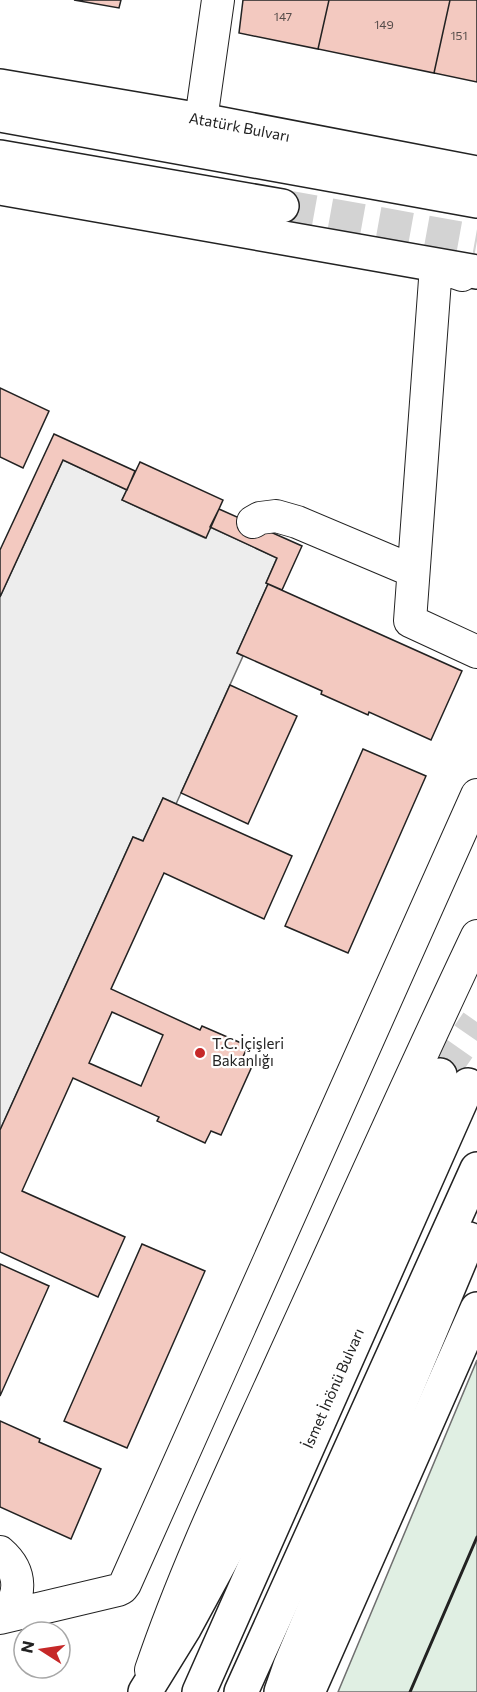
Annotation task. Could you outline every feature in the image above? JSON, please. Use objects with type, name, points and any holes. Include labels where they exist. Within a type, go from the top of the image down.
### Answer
[{"type":"main road","name":"Atatürk Bulvarı","points":[[0,86],[201,120],[477,173]]},
{"type":"main road","points":[[0,115],[477,201]]},
{"type":"main road","points":[[0,157],[282,206]]},
{"type":"main road","points":[[0,188],[477,273]]},
{"type":"main road","name":"İsmet İnönü Bulvarı","points":[[144,1692],[185,1627],[230,1544],[454,1080],[199,1692]]},
{"type":"main road","points":[[241,1692],[477,1169]]},
{"type":"main road","points":[[281,1692],[290,1665],[477,1220]]},
{"type":"main road","points":[[308,1692],[477,1309]]},
{"type":"street","points":[[201,120],[218,0]]},
{"type":"street","points":[[477,280],[436,266],[410,621],[477,652]]},
{"type":"street","points":[[253,522],[260,518],[276,516],[297,522],[413,571]]},
{"type":"street","points":[[0,1617],[118,1590],[125,1584],[477,795]]},
{"type":"street","points":[[144,1692],[169,1616],[208,1525],[477,936]]},
{"type":"street","points":[[0,1552],[10,1561],[16,1573],[18,1586],[14,1600],[0,1617]]},
{"type":"green space","points":[[477,1360],[477,1692],[338,1692]]},
{"type":"shaded area","points":[[63,460],[127,490],[122,500],[205,538],[210,527],[277,558],[237,653],[243,656],[176,804],[163,798],[143,841],[133,837],[0,1130],[0,597]]},
{"type":"building","points":[[74,0],[121,0],[119,8]]},
{"type":"building","points":[[243,0],[329,0],[318,49],[239,33]]},
{"type":"building","points":[[329,0],[450,0],[434,73],[318,49]]},
{"type":"building","points":[[450,0],[477,0],[477,82],[434,73]]},
{"type":"building","points":[[0,388],[49,411],[23,468],[0,457]]},
{"type":"building","points":[[54,434],[135,471],[127,490],[63,460],[0,597],[0,550]]},
{"type":"building","points":[[140,462],[223,500],[206,538],[122,500]]},
{"type":"building","points":[[219,509],[302,546],[282,590],[266,583],[277,558],[210,527]]},
{"type":"building","points":[[268,584],[462,671],[431,740],[369,712],[368,715],[321,694],[322,691],[237,653]]},
{"type":"building","points":[[230,685],[297,716],[248,824],[181,793]]},
{"type":"building","points":[[363,749],[426,776],[348,953],[285,926]]},
{"type":"building","name":"T.C. İçişleri Bakanlığı","points":[[163,798],[292,856],[264,919],[164,873],[111,989],[200,1030],[202,1026],[248,1046],[242,1059],[253,1064],[221,1135],[211,1131],[205,1143],[157,1121],[159,1117],[73,1078],[22,1191],[125,1237],[98,1297],[0,1252],[0,1130],[133,837],[143,841]],"holes":[[[112,1012],[163,1035],[141,1086],[89,1063]]]},
{"type":"building","points":[[142,1244],[205,1271],[127,1448],[64,1421]]},
{"type":"building","points":[[0,1264],[49,1286],[0,1396]]},
{"type":"building","points":[[0,1421],[40,1439],[39,1442],[101,1469],[71,1539],[0,1507]]},
{"type":"tunnel","points":[[282,206],[477,241]]},
{"type":"tunnel","points":[[440,1075],[477,1022]]},
{"type":"wall","points":[[410,1692],[477,1537]]},
{"type":"place","name":"T.C. İçişleri Bakanlığı","points":[[200,1053]]}]
